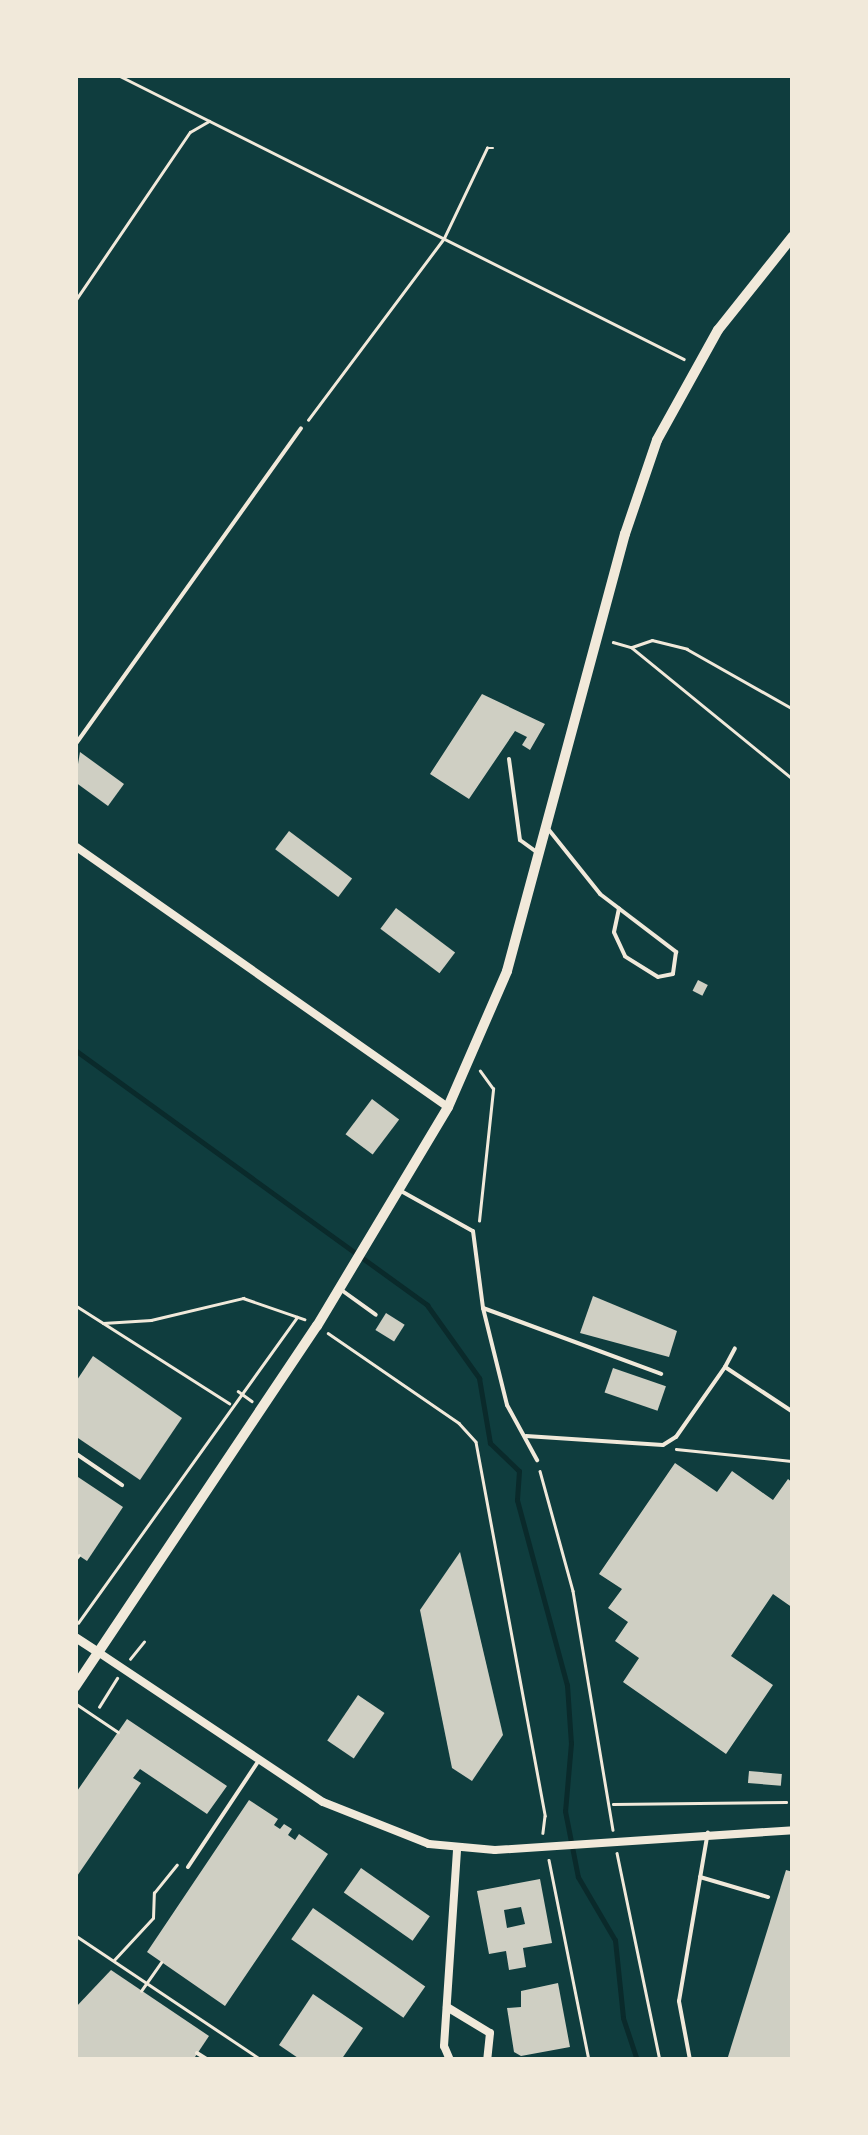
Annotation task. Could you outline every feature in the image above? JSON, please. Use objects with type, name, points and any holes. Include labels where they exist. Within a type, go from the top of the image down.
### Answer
[{"type":"main road","points":[[75,1687],[317,1326],[448,1108],[507,971],[549,830],[640,485],[694,366],[793,236]]},
{"type":"street","points":[[75,846],[448,1108]]},
{"type":"street","points":[[75,1637],[259,1760],[354,1818],[457,1848],[545,1847],[614,1838],[793,1830]]},
{"type":"street","points":[[450,2060],[444,2046],[457,1848]]},
{"type":"street","points":[[447,2007],[490,2033],[486,2060]]},
{"type":"lane","points":[[75,745],[301,428]]},
{"type":"lane","points":[[509,759],[520,840],[542,855]]},
{"type":"lane","points":[[549,830],[618,910],[676,952],[673,974],[658,978],[626,956],[614,932],[618,910]]},
{"type":"lane","points":[[401,1190],[474,1231],[483,1308],[507,1405],[537,1460]]},
{"type":"lane","points":[[340,1290],[376,1315]]},
{"type":"lane","points":[[483,1308],[661,1374]]},
{"type":"lane","points":[[526,1436],[650,1447],[676,1437],[736,1348]]},
{"type":"lane","points":[[725,1367],[793,1412]]},
{"type":"lane","points":[[75,1453],[122,1485]]},
{"type":"lane","points":[[188,1867],[259,1760]]},
{"type":"lane","points":[[690,2060],[679,2001],[708,1832]]},
{"type":"lane","points":[[700,1877],[768,1897]]},
{"type":"lane","points":[[198,2053],[208,2060]]},
{"type":"path","points":[[118,75],[659,342],[694,366]]},
{"type":"path","points":[[75,301],[190,132],[210,121]]},
{"type":"path","points":[[301,428],[444,238],[487,148],[494,148]]},
{"type":"path","points":[[598,636],[630,647],[793,778]]},
{"type":"path","points":[[630,647],[652,640],[687,649],[793,709]]},
{"type":"path","points":[[474,1231],[493,1089],[481,1072]]},
{"type":"path","points":[[75,1628],[229,1403],[298,1316],[243,1298],[151,1320],[103,1323]]},
{"type":"path","points":[[75,1304],[229,1403]]},
{"type":"path","points":[[317,1326],[460,1423],[476,1442],[546,1816],[545,1847],[589,2060]]},
{"type":"path","points":[[650,1447],[793,1460]]},
{"type":"path","points":[[537,1460],[573,1591],[612,1804],[614,1838],[660,2060]]},
{"type":"path","points":[[75,1560],[78,1555]]},
{"type":"path","points":[[75,1703],[118,1732]]},
{"type":"path","points":[[612,1804],[786,1802]]},
{"type":"path","points":[[114,1961],[152,1918],[154,1893],[173,1864],[188,1867]]},
{"type":"path","points":[[75,1935],[262,2060]]},
{"type":"path","points":[[141,1990],[161,1962]]},
{"type":"building","points":[[482,694],[545,724],[530,750],[522,745],[527,737],[515,731],[469,799],[430,774]]},
{"type":"building","points":[[80,752],[124,784],[108,806],[75,782]]},
{"type":"building","points":[[289,831],[352,879],[338,897],[275,849]]},
{"type":"building","points":[[396,908],[455,953],[439,973],[380,929]]},
{"type":"building","points":[[698,980],[708,985],[702,996],[693,991]]},
{"type":"building","points":[[372,1099],[399,1119],[373,1155],[346,1134]]},
{"type":"building","points":[[593,1296],[677,1331],[669,1357],[580,1333]]},
{"type":"building","points":[[386,1313],[405,1325],[394,1342],[375,1330]]},
{"type":"building","points":[[93,1356],[182,1418],[140,1480],[75,1436],[75,1383]]},
{"type":"building","points":[[613,1368],[666,1386],[657,1411],[605,1393]]},
{"type":"building","points":[[675,1463],[717,1492],[732,1471],[773,1500],[788,1479],[793,1483],[793,1608],[773,1594],[731,1656],[773,1685],[726,1754],[623,1682],[639,1658],[615,1641],[628,1622],[608,1608],[622,1589],[599,1574]]},
{"type":"building","points":[[75,1475],[123,1507],[87,1561],[75,1553]]},
{"type":"building","points":[[460,1552],[503,1735],[472,1781],[452,1768],[420,1610]]},
{"type":"building","points":[[358,1695],[385,1713],[354,1758],[327,1741]]},
{"type":"building","points":[[127,1719],[227,1786],[207,1814],[140,1769],[133,1778],[141,1783],[75,1879],[75,1794]]},
{"type":"building","points":[[749,1771],[782,1774],[781,1786],[748,1783]]},
{"type":"building","points":[[249,1800],[278,1819],[274,1825],[280,1829],[284,1824],[292,1829],[288,1835],[295,1840],[299,1834],[328,1854],[225,2006],[147,1952]]},
{"type":"building","points":[[361,1868],[430,1916],[413,1941],[344,1893]]},
{"type":"building","points":[[786,1870],[793,1872],[793,2060],[727,2060]]},
{"type":"building","points":[[540,1879],[552,1943],[523,1948],[526,1967],[509,1970],[506,1951],[489,1954],[477,1891]],"holes":[[[521,1907],[525,1924],[507,1928],[504,1910]]]},
{"type":"building","points":[[313,1908],[425,1987],[403,2018],[291,1939]]},
{"type":"building","points":[[111,1970],[209,2036],[193,2060],[75,2060],[75,2008]]},
{"type":"building","points":[[558,1983],[570,2047],[521,2056],[514,2052],[507,2008],[521,2007],[521,1991]]},
{"type":"building","points":[[313,1994],[363,2028],[341,2060],[301,2060],[279,2045]]},
{"type":"waterway","points":[[75,1050],[427,1305],[479,1378],[490,1443],[519,1471],[517,1500],[567,1685],[571,1743],[565,1811],[578,1877],[615,1940],[623,2018],[637,2060]]}]
